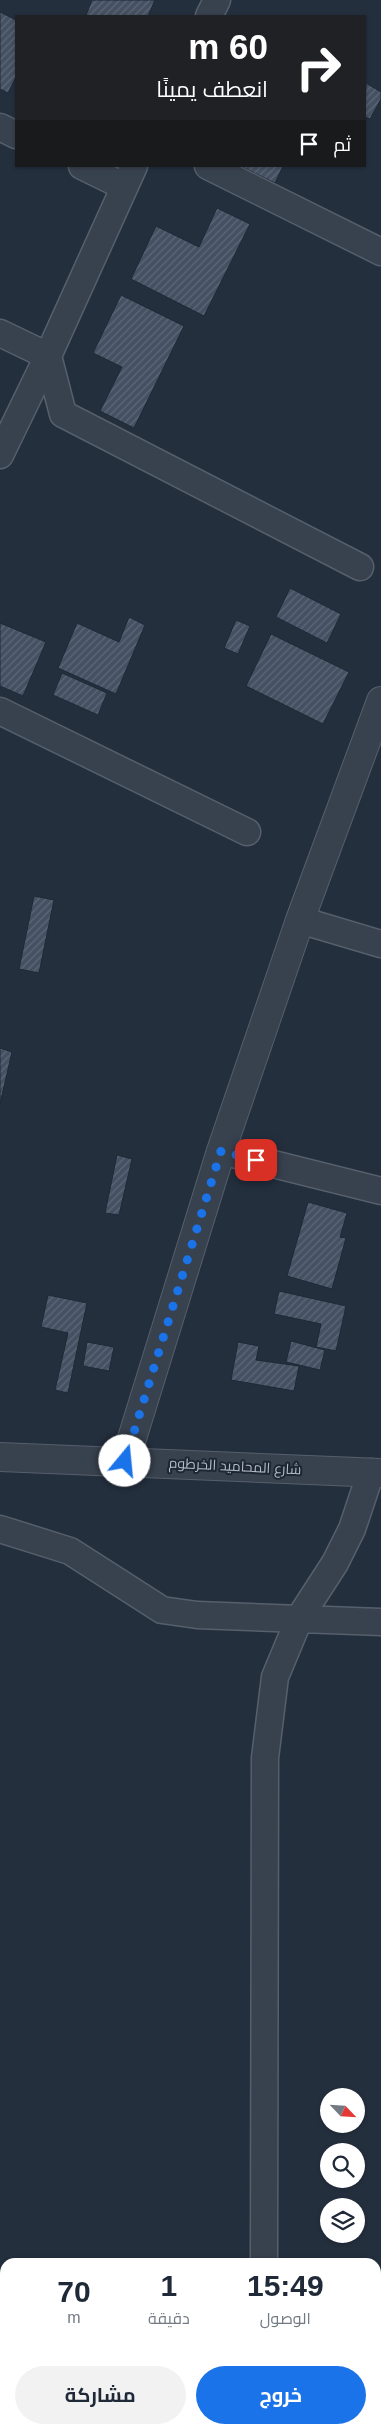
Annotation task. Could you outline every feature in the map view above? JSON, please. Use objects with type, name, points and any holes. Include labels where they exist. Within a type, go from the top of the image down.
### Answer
[{"type":"street","points":[[210,15],[217,0]]},
{"type":"street","points":[[0,127],[15,134]]},
{"type":"street","points":[[0,455],[48,356],[128,176],[87,167]]},
{"type":"street","points":[[210,167],[381,252]]},
{"type":"street","points":[[0,333],[48,356],[63,414],[360,567]]},
{"type":"street","points":[[125,1461],[221,1151],[300,920],[381,701]]},
{"type":"street","points":[[0,711],[246,832]]},
{"type":"street","points":[[300,920],[381,944]]},
{"type":"street","points":[[221,1151],[381,1191]]},
{"type":"street","name":"شارع المحاميد الخرطوم","points":[[0,1458],[125,1461],[376,1472]]},
{"type":"street","points":[[264,2258],[265,1758],[275,1676],[300,1617],[335,1564],[376,1472]]},
{"type":"street","points":[[0,1529],[70,1550],[162,1610],[197,1615],[300,1617],[381,1622]]},
{"type":"building","points":[[92,0],[155,0],[148,15],[86,15]]},
{"type":"building","points":[[0,12],[15,20],[15,79],[8,93],[0,89]]},
{"type":"building","points":[[366,83],[381,92],[381,99],[370,119],[366,117]]},
{"type":"building","points":[[242,167],[283,167],[275,183]]},
{"type":"building","points":[[217,208],[250,224],[204,316],[131,279],[156,226],[199,247]]},
{"type":"building","points":[[121,295],[184,326],[134,428],[100,411],[122,367],[93,353]]},
{"type":"building","points":[[290,588],[341,614],[327,643],[276,617]]},
{"type":"building","points":[[129,617],[145,625],[116,694],[58,668],[77,623],[119,642]]},
{"type":"building","points":[[236,620],[250,626],[238,654],[224,648]]},
{"type":"building","points":[[0,623],[46,642],[23,696],[0,686]]},
{"type":"building","points":[[271,634],[349,672],[323,724],[246,686]]},
{"type":"building","points":[[62,673],[107,693],[98,715],[53,695]]},
{"type":"building","points":[[34,896],[54,900],[39,973],[19,969]]},
{"type":"building","points":[[0,1048],[12,1052],[0,1104]]},
{"type":"building","points":[[117,1155],[132,1159],[119,1215],[105,1213]]},
{"type":"building","points":[[308,1202],[347,1213],[340,1237],[346,1238],[332,1289],[287,1276]]},
{"type":"building","points":[[279,1291],[346,1306],[336,1351],[316,1347],[321,1324],[274,1314]]},
{"type":"building","points":[[48,1295],[87,1303],[68,1393],[55,1390],[68,1333],[41,1327]]},
{"type":"building","points":[[291,1341],[325,1350],[320,1370],[286,1362]]},
{"type":"building","points":[[87,1342],[114,1347],[109,1371],[83,1366]]},
{"type":"building","points":[[238,1342],[259,1346],[256,1360],[299,1366],[294,1391],[231,1380]]},
{"type":"route","points":[[125,1461],[221,1151],[256,1160]]}]
